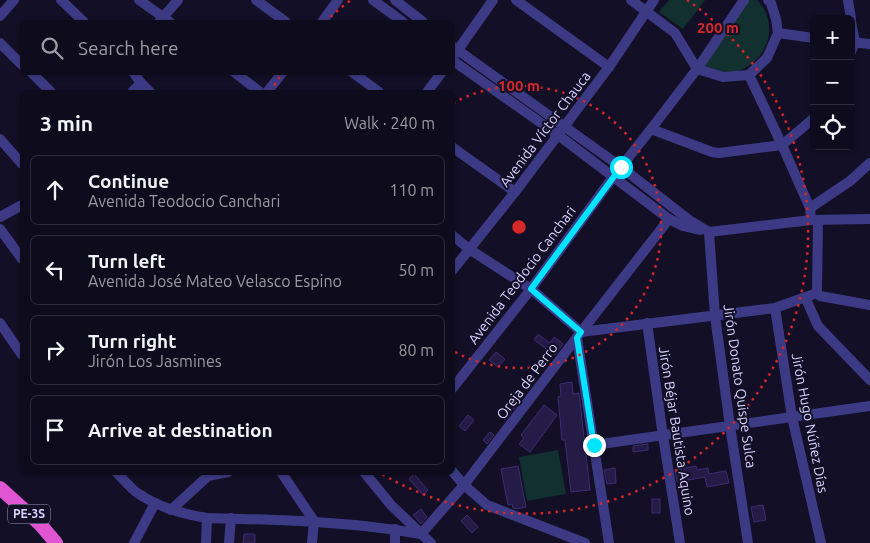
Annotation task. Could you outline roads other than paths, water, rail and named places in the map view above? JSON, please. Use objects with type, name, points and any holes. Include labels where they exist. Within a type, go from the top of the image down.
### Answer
[{"type":"highway","name":"PE-3S","points":[[0,488],[40,524],[56,543]]},
{"type":"street","points":[[0,16],[14,0]]},
{"type":"street","points":[[61,0],[82,20]]},
{"type":"street","points":[[139,0],[163,20]]},
{"type":"street","points":[[165,20],[178,0]]},
{"type":"street","points":[[256,0],[283,20]]},
{"type":"street","points":[[323,20],[338,0]]},
{"type":"street","points":[[373,0],[400,20]]},
{"type":"street","points":[[395,0],[420,20]]},
{"type":"street","points":[[455,52],[493,0]]},
{"type":"street","points":[[516,0],[609,67]]},
{"type":"street","points":[[631,0],[675,33],[697,69],[723,76],[749,75],[767,58],[778,33],[776,19],[771,3],[768,0]]},
{"type":"street","name":"Avenida Víctor Chauca","points":[[455,267],[515,192],[609,67],[654,0]]},
{"type":"street","name":"Avenida Teodocio Canchari","points":[[455,385],[531,289],[613,177],[697,69],[744,0]]},
{"type":"street","points":[[848,0],[850,15]]},
{"type":"street","points":[[778,33],[810,37]]},
{"type":"street","points":[[0,42],[20,62]]},
{"type":"street","points":[[855,45],[870,44]]},
{"type":"street","points":[[455,54],[561,130],[621,167],[689,220],[709,232]]},
{"type":"street","points":[[34,75],[49,90]]},
{"type":"street","points":[[135,75],[148,90]]},
{"type":"street","points":[[238,75],[257,90]]},
{"type":"street","points":[[269,90],[281,75]]},
{"type":"street","points":[[356,75],[376,90]]},
{"type":"street","points":[[428,90],[440,75]]},
{"type":"street","points":[[749,75],[815,220],[817,292],[820,296],[870,304]]},
{"type":"street","points":[[134,90],[141,83]]},
{"type":"street","points":[[651,130],[719,153],[782,145],[810,121]]},
{"type":"street","points":[[561,130],[613,177],[670,219],[683,226],[709,232],[815,220],[870,219]]},
{"type":"street","points":[[1,142],[20,162]]},
{"type":"street","points":[[455,149],[515,192]]},
{"type":"street","points":[[810,208],[850,181],[870,163]]},
{"type":"street","points":[[0,217],[20,206]]},
{"type":"street","name":"Oreja de Perro","points":[[421,534],[464,485],[670,219]]},
{"type":"street","points":[[0,229],[20,257]]},
{"type":"street","name":"Jirón Donato Quispe Sulca","points":[[709,232],[715,316],[748,543]]},
{"type":"street","points":[[455,237],[531,289],[579,335],[609,543]]},
{"type":"street","points":[[579,335],[647,324],[775,308],[817,292]]},
{"type":"street","points":[[805,297],[818,326],[870,380]]},
{"type":"street","name":"Jirón Hugo Núñez Días","points":[[775,308],[792,416],[821,543]]},
{"type":"street","points":[[0,322],[20,352]]},
{"type":"street","name":"Jirón Béjar Bautista Aquino","points":[[647,324],[680,543]]},
{"type":"street","points":[[594,445],[870,406]]},
{"type":"street","points":[[455,474],[487,505],[585,543]]},
{"type":"street","points":[[119,475],[135,491],[155,503],[171,510],[194,516],[314,521],[395,529],[421,534]]},
{"type":"street","points":[[171,510],[205,475]]},
{"type":"street","points":[[283,475],[314,521],[312,543]]},
{"type":"street","points":[[367,475],[392,505],[430,543]]},
{"type":"street","points":[[134,543],[155,503]]},
{"type":"street","points":[[206,518],[206,543]]},
{"type":"street","points":[[229,543],[230,518]]},
{"type":"street","points":[[394,543],[395,529]]}]
